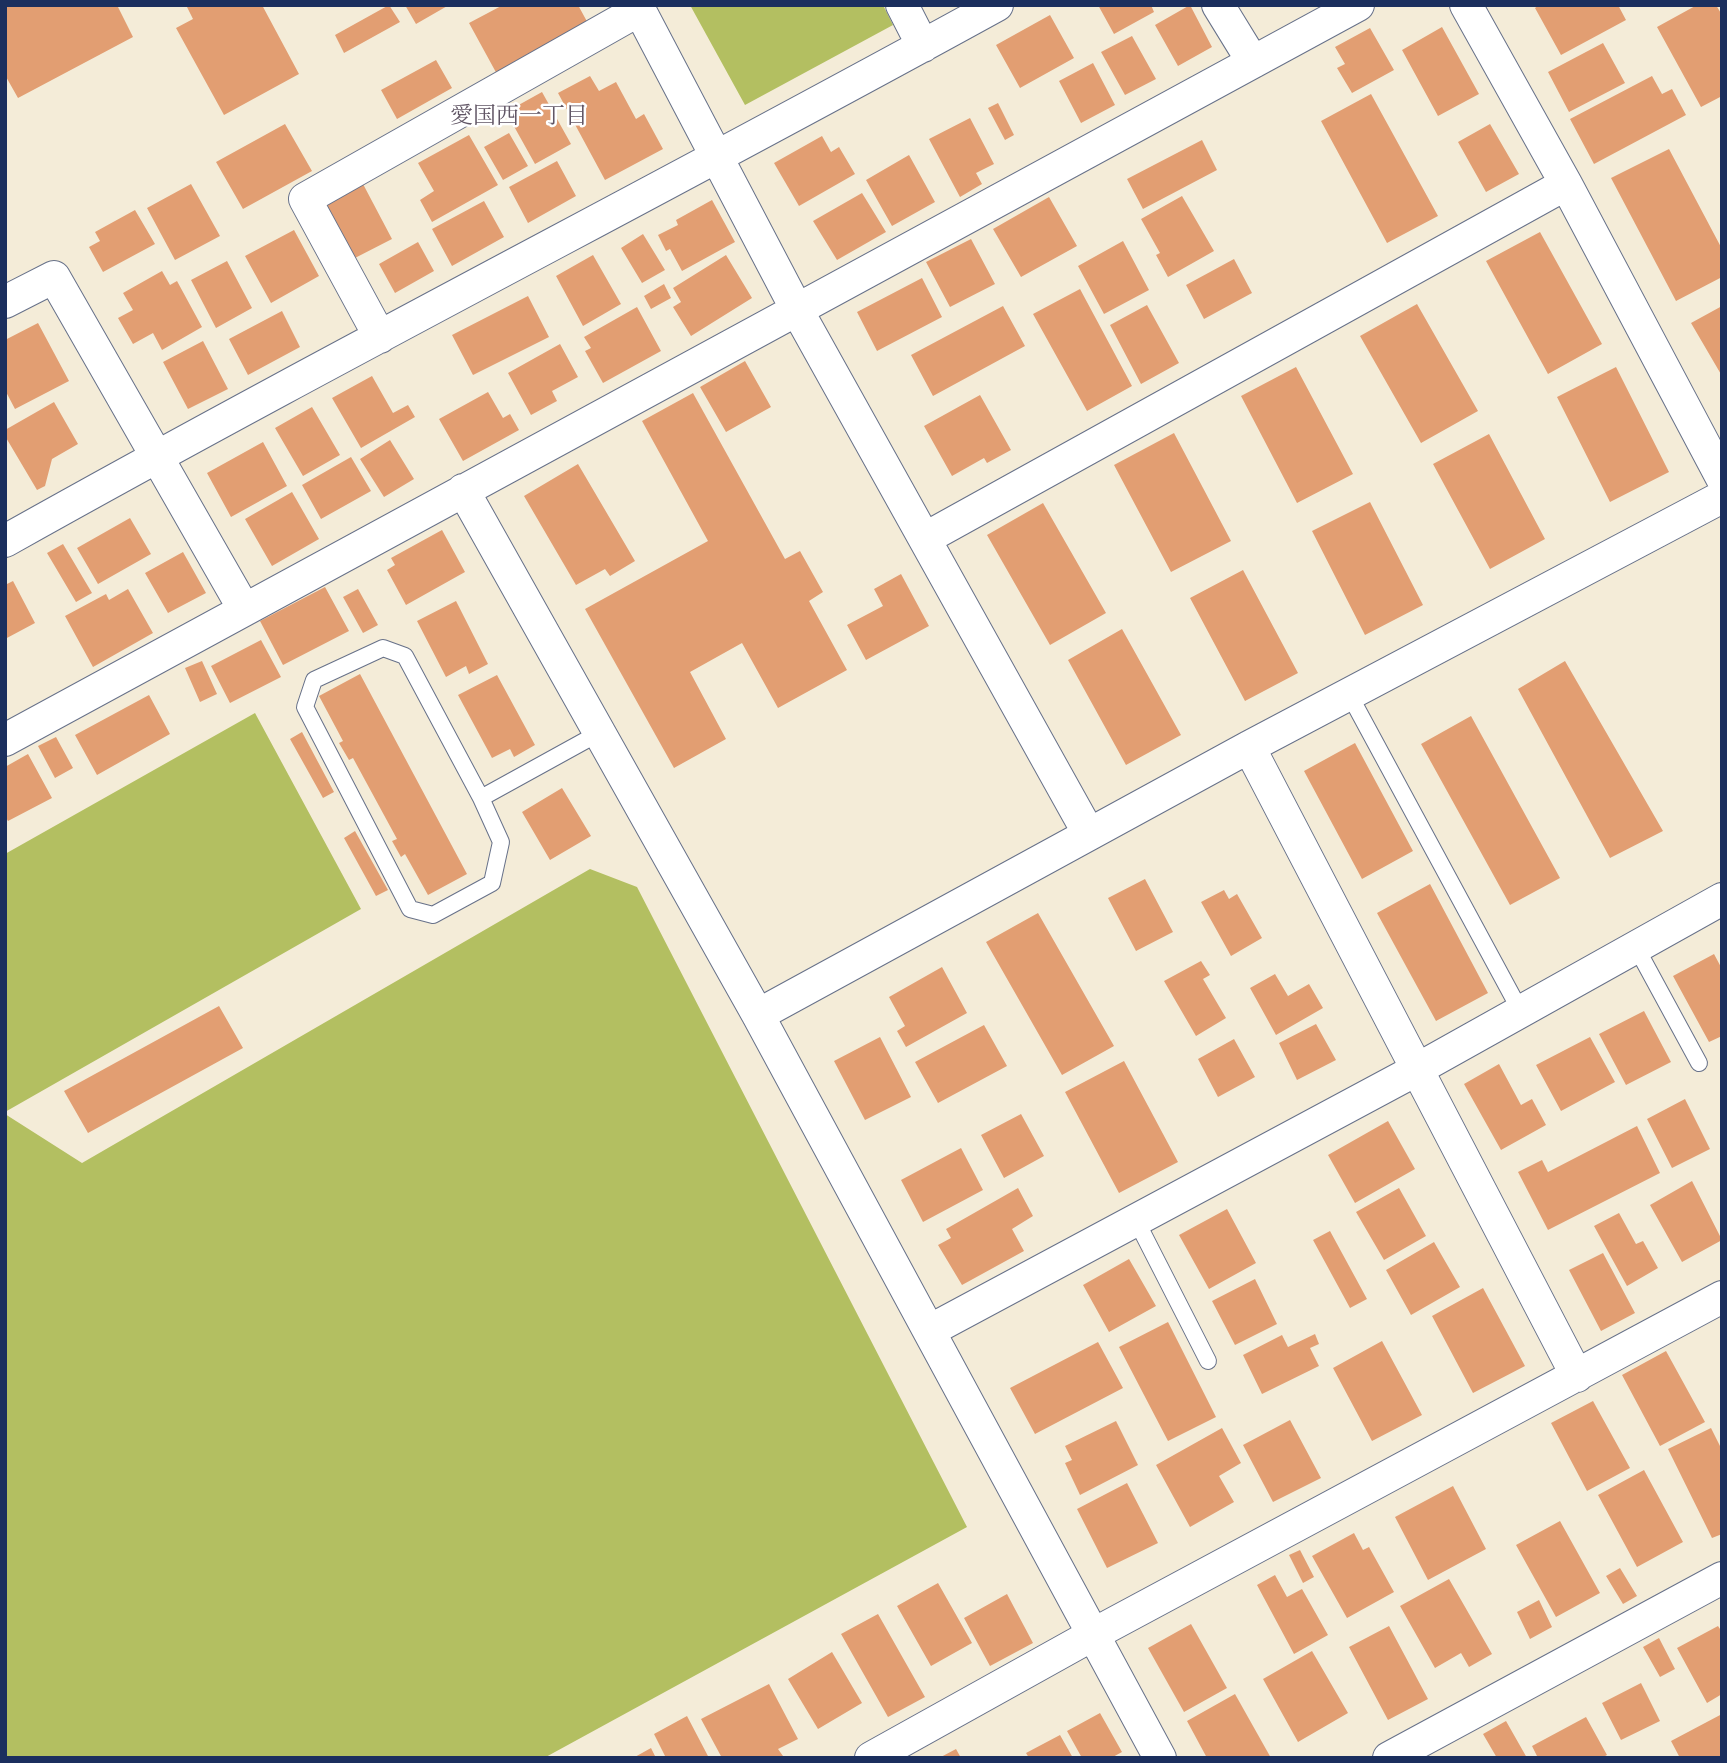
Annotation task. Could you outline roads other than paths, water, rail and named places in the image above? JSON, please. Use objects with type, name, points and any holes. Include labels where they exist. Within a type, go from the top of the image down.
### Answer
[{"type":"street","points":[[902,5],[923,46]]},
{"type":"street","points":[[5,541],[155,457],[718,158],[997,5]]},
{"type":"street","points":[[1218,5],[1253,62]]},
{"type":"street","points":[[5,740],[1358,5]]},
{"type":"street","points":[[1466,5],[1566,184],[1722,478]]},
{"type":"street","points":[[380,337],[305,199],[638,8],[797,310],[1089,834]]},
{"type":"street","points":[[926,538],[1566,184]]},
{"type":"street","points":[[5,302],[54,277],[244,609]]},
{"type":"street","points":[[463,490],[758,1016],[1160,1758]]},
{"type":"street","points":[[758,1016],[1249,747],[1722,497]]},
{"type":"street","points":[[1249,747],[1577,1376]]},
{"type":"street","points":[[929,1331],[1416,1070],[1722,899]]},
{"type":"street","points":[[871,1758],[1094,1634],[1722,1297]]},
{"type":"street","points":[[1390,1758],[1722,1578]]},
{"type":"lane","points":[[383,648],[405,656],[481,798],[501,842],[492,883],[433,915],[410,909],[305,707],[314,680],[383,648]]},
{"type":"lane","points":[[1349,694],[1521,1012]]},
{"type":"lane","points":[[481,798],[599,733]]},
{"type":"lane","points":[[1636,947],[1699,1063]]},
{"type":"lane","points":[[1136,1220],[1208,1361]]},
{"type":"district","name":"愛国西一丁目","points":[[519,117]]}]
